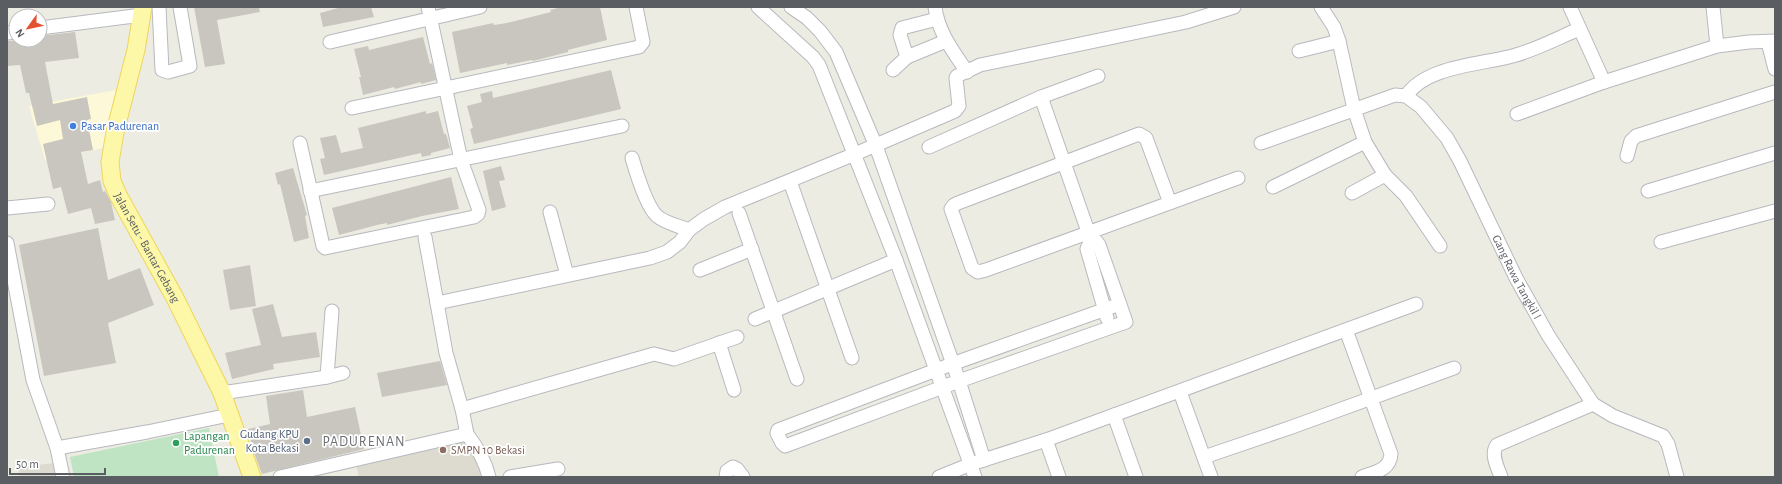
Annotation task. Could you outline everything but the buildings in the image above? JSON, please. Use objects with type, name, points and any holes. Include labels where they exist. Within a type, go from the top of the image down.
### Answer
[{"type":"main road","name":"Jalan Setu - Bantar Gebang","points":[[142,11],[136,50],[110,162],[112,181],[118,195],[175,298],[222,393],[252,477]]},
{"type":"street","points":[[330,42],[429,13],[480,7]]},
{"type":"street","points":[[352,108],[639,47],[643,42],[636,7]]},
{"type":"street","points":[[758,7],[813,57],[819,65],[896,260],[975,477]]},
{"type":"street","points":[[791,7],[807,18],[820,31],[836,52],[876,146],[959,381],[984,460]]},
{"type":"street","points":[[437,303],[628,263],[667,252],[680,242],[689,230],[704,218],[724,207],[876,146],[955,111],[959,106],[956,78],[980,66],[1186,22],[1234,7]]},
{"type":"street","points":[[1321,7],[1334,26],[1339,41],[1354,109],[1365,142],[1385,175],[1406,196],[1440,246]]},
{"type":"street","points":[[1570,7],[1604,82]]},
{"type":"street","points":[[1713,7],[1717,46]]},
{"type":"street","points":[[48,27],[142,11]]},
{"type":"street","points":[[180,12],[190,66],[168,72],[162,70],[159,14],[180,12]]},
{"type":"street","points":[[300,143],[323,246],[325,248],[422,229],[474,217],[478,214],[479,210],[461,160],[429,13]]},
{"type":"street","points":[[907,57],[900,35],[902,28],[936,13],[946,41],[967,72]]},
{"type":"street","points":[[1261,143],[1354,109],[1410,91],[1458,66],[1500,60],[1579,29]]},
{"type":"street","points":[[893,70],[907,57],[946,41]]},
{"type":"street","points":[[1299,51],[1339,41]]},
{"type":"street","points":[[1517,114],[1604,82],[1717,46],[1772,41],[1775,69]]},
{"type":"street","points":[[930,147],[1041,97],[1098,76]]},
{"type":"street","name":"Gang Rawa Tangkil I","points":[[1410,91],[1414,101],[1428,114],[1447,138],[1516,278],[1535,309],[1548,335],[1593,404],[1613,416],[1663,436],[1668,444],[1677,477]]},
{"type":"street","points":[[1627,156],[1631,141],[1636,136],[1775,92]]},
{"type":"street","points":[[1041,97],[1065,163],[1089,237],[1087,249],[1109,327]]},
{"type":"street","points":[[310,191],[622,126]]},
{"type":"street","points":[[1170,203],[1146,138],[1142,134],[1137,134],[958,203],[951,209],[972,268],[978,272],[1089,237],[1170,203],[1238,178]]},
{"type":"street","points":[[1273,187],[1365,142]]},
{"type":"street","points":[[1648,190],[1775,153]]},
{"type":"street","points":[[632,158],[636,174],[655,214],[663,220],[689,230]]},
{"type":"street","points":[[1352,194],[1385,175]]},
{"type":"street","points":[[792,187],[852,358]]},
{"type":"street","points":[[7,208],[48,204]]},
{"type":"street","points":[[1661,242],[1775,211]]},
{"type":"street","points":[[550,212],[567,275]]},
{"type":"street","points":[[739,213],[797,379]]},
{"type":"street","points":[[425,237],[446,354],[462,409],[467,434],[478,450],[489,477]]},
{"type":"street","points":[[1089,237],[1096,241],[1099,245],[1120,304],[1126,322],[959,381],[785,446],[777,433],[778,430],[952,364],[1120,304]]},
{"type":"street","points":[[7,243],[33,380],[57,448],[64,477]]},
{"type":"street","points":[[700,270],[752,249]]},
{"type":"street","points":[[755,319],[896,260]]},
{"type":"street","points":[[1100,294],[1115,290]]},
{"type":"street","points":[[939,477],[971,464],[1046,440],[1180,392],[1416,304]]},
{"type":"street","points":[[327,377],[332,311]]},
{"type":"street","points":[[1346,330],[1391,454],[1388,466],[1365,477]]},
{"type":"street","points":[[462,409],[654,354],[674,359],[737,337]]},
{"type":"street","points":[[719,343],[734,390]]},
{"type":"street","points":[[1204,457],[1371,399],[1454,368]]},
{"type":"street","points":[[222,393],[327,377],[343,373]]},
{"type":"street","points":[[1180,392],[1212,477]]},
{"type":"street","points":[[1501,477],[1494,455],[1495,448],[1498,445],[1593,404]]},
{"type":"street","points":[[57,448],[147,432],[229,415]]},
{"type":"street","points":[[1114,415],[1136,477]]},
{"type":"street","points":[[280,477],[467,434]]},
{"type":"street","points":[[1046,440],[1059,477]]},
{"type":"street","points":[[726,477],[727,471],[733,467],[737,469],[742,477]]},
{"type":"street","points":[[510,477],[558,469]]},
{"type":"shaded area","name":"Pasar Padurenan","points":[[116,90],[108,147],[45,160],[29,106]]},
{"type":"shaded area","name":"SMPN 10 Bekasi","points":[[462,441],[478,459],[481,477],[359,477],[356,463]]},
{"type":"shaded area","points":[[55,463],[58,477],[20,477],[18,467]]},
{"type":"green space","name":"Lapangan Padurenan","points":[[209,428],[219,477],[74,477],[70,457]]},
{"type":"place","name":"Pasar Padurenan","points":[[73,126]]},
{"type":"place","name":"Gudang KPU Kota Bekasi","points":[[307,441]]},
{"type":"place","name":"Lapangan Padurenan","points":[[176,443]]},
{"type":"place","name":"SMPN 10 Bekasi","points":[[443,450]]},
{"type":"district","name":"PADURENAN","points":[[364,441]]}]
